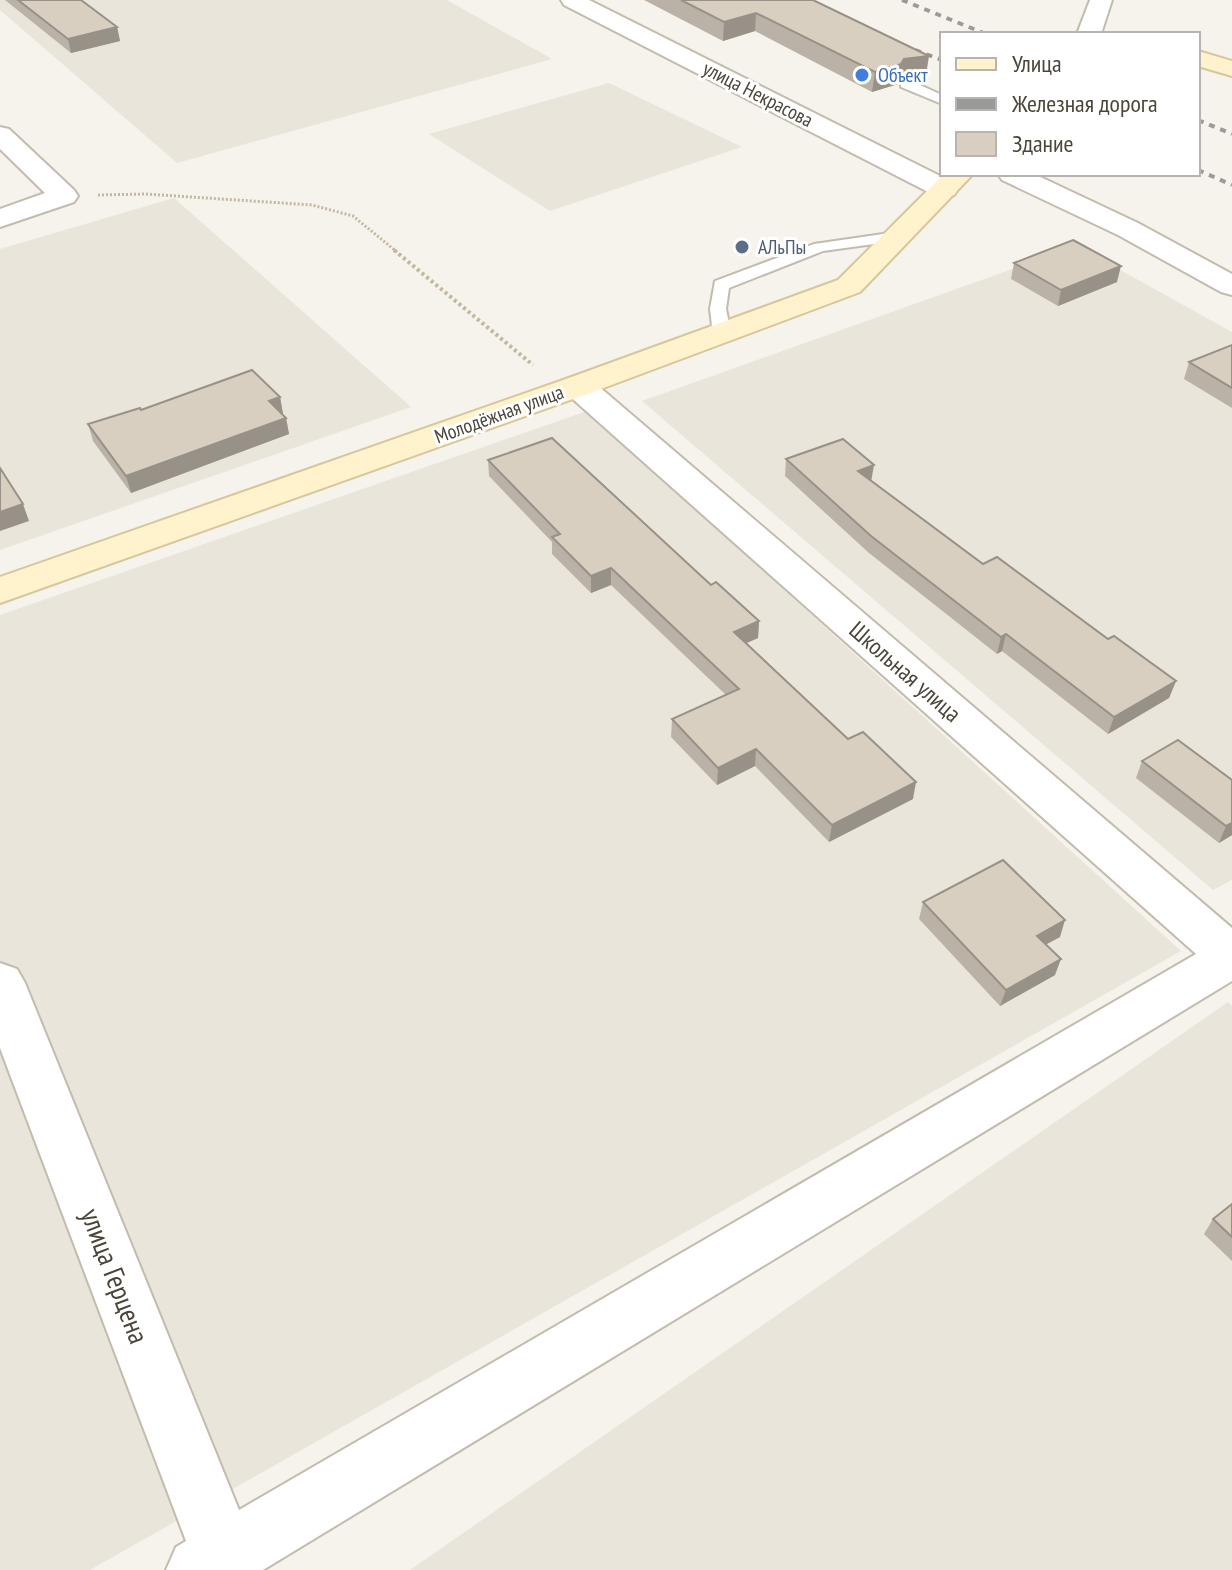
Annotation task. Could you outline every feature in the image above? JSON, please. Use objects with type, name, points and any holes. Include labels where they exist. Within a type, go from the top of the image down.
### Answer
[{"type":"main road","points":[[1200,59],[1232,69]]},
{"type":"main road","name":"Молодёжная улица","points":[[0,591],[578,386],[849,286],[952,182]]},
{"type":"street","name":"улица Некрасова","points":[[572,0],[952,182]]},
{"type":"street","points":[[1090,32],[1101,0]]},
{"type":"street","points":[[0,135],[64,196],[0,218]]},
{"type":"street","points":[[1016,176],[1128,229],[1232,286]]},
{"type":"street","name":"Школьная улица","points":[[578,386],[1232,957]]},
{"type":"street","points":[[218,1565],[1232,957]]},
{"type":"street","name":"улица Герцена","points":[[0,983],[218,1565]]},
{"type":"lane","points":[[906,84],[940,99]]},
{"type":"lane","points":[[722,334],[718,309],[721,285],[820,247],[897,237]]},
{"type":"path","points":[[64,196],[146,194],[245,200],[312,205],[353,216],[533,365]]},
{"type":"shaded area","points":[[0,0],[447,0],[552,59],[177,163],[0,10]]},
{"type":"shaded area","points":[[609,83],[742,147],[550,211],[429,134]]},
{"type":"shaded area","points":[[174,198],[411,407],[0,550],[0,249]]},
{"type":"shaded area","points":[[1077,246],[1232,332],[1232,880],[1213,890],[642,401]]},
{"type":"shaded area","points":[[587,411],[1181,951],[90,1570],[0,1570],[0,615]]},
{"type":"shaded area","points":[[1228,1002],[1232,1006],[1232,1570],[410,1570]]},
{"type":"building","points":[[18,0],[81,0],[117,27],[68,39]]},
{"type":"building","points":[[681,0],[813,0],[929,56],[904,59],[901,64],[875,72],[756,13],[724,22]]},
{"type":"building","points":[[1073,240],[1121,266],[1061,290],[1014,263]]},
{"type":"building","points":[[1232,345],[1232,388],[1189,362]]},
{"type":"building","points":[[252,370],[280,397],[269,401],[286,418],[126,476],[88,424],[141,410]]},
{"type":"building","points":[[552,438],[711,585],[716,582],[759,621],[734,632],[848,739],[863,732],[916,782],[832,825],[756,749],[718,768],[672,719],[739,689],[611,568],[591,576],[552,537],[560,534],[488,460]]},
{"type":"building","points":[[843,439],[874,465],[858,471],[983,564],[997,557],[1108,639],[1114,636],[1176,681],[1114,717],[1006,634],[1001,637],[871,536],[786,459]]},
{"type":"building","points":[[0,468],[23,504],[0,512]]},
{"type":"building","points":[[1178,740],[1232,780],[1232,823],[1226,826],[1142,761]]},
{"type":"building","points":[[1003,860],[1065,920],[1037,936],[1061,959],[1006,990],[923,902]]},
{"type":"building","points":[[1232,1204],[1232,1237],[1213,1219]]},
{"type":"railway","points":[[902,0],[981,32]]},
{"type":"railway","points":[[904,46],[940,59]]},
{"type":"railway","points":[[1200,121],[1232,134]]},
{"type":"railway","points":[[1200,171],[1232,185]]},
{"type":"place","name":"Объект","points":[[862,75]]},
{"type":"place","name":"АЛьПы","points":[[742,247]]}]
